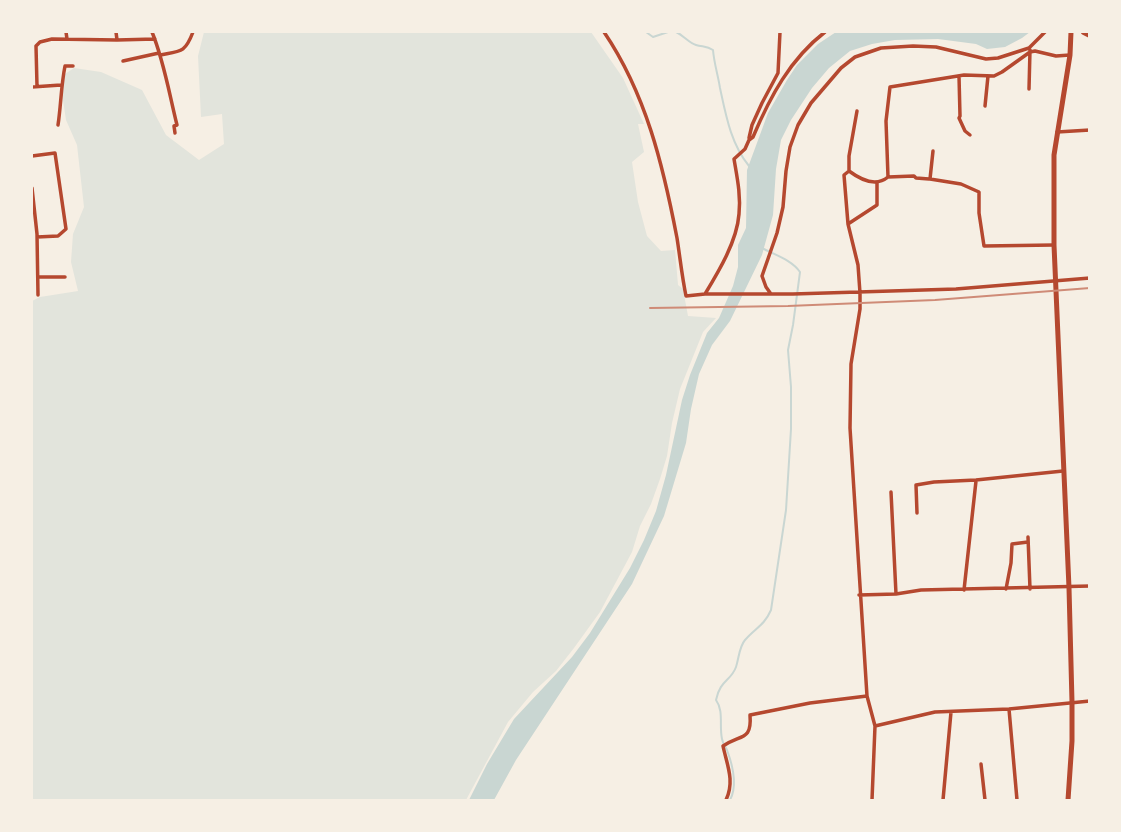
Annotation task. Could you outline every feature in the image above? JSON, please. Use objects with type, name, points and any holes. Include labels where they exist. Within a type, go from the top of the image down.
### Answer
[{"type":"highway","points":[[1084,32],[1090,35]]},
{"type":"main road","points":[[1068,800],[1072,702],[1055,281],[1054,155],[1070,55],[1071,32]]},
{"type":"street","points":[[66,32],[67,39]]},
{"type":"street","points":[[116,32],[117,40]]},
{"type":"street","points":[[152,32],[177,125],[174,127],[176,133]]},
{"type":"street","points":[[123,61],[180,51],[188,45],[193,32]]},
{"type":"street","points":[[604,32],[631,78],[650,123],[677,239],[686,296],[956,289],[1090,278]]},
{"type":"street","points":[[705,294],[729,249],[739,217],[740,198],[734,159],[746,149],[752,125],[778,73],[780,32]]},
{"type":"street","points":[[749,140],[753,137],[775,88],[788,70],[825,32]]},
{"type":"street","points":[[888,177],[886,121],[890,87],[959,76],[988,76],[1002,72],[1030,50],[1045,32]]},
{"type":"street","points":[[37,86],[36,46],[40,42],[52,39],[155,39]]},
{"type":"street","points":[[771,294],[762,276],[783,208],[790,147],[798,125],[811,103],[841,68],[855,57],[881,48],[913,46],[936,47],[986,59],[1030,50],[1048,55],[1070,55]]},
{"type":"street","points":[[1029,89],[1030,50]]},
{"type":"street","points":[[58,125],[65,66],[73,66]]},
{"type":"street","points":[[959,76],[959,118],[970,135]]},
{"type":"street","points":[[985,106],[988,76]]},
{"type":"street","points":[[32,87],[62,85]]},
{"type":"street","points":[[849,172],[857,111]]},
{"type":"street","points":[[1057,132],[1090,130]]},
{"type":"street","points":[[930,179],[933,151]]},
{"type":"street","points":[[32,156],[55,153],[66,229],[58,236],[37,237]]},
{"type":"street","points":[[849,172],[858,178],[877,183],[888,177],[914,176],[961,184],[979,192],[984,246],[1054,245]]},
{"type":"street","points":[[849,172],[844,175],[848,224],[858,265],[860,293],[851,364],[850,415],[867,696],[875,726],[872,800]]},
{"type":"street","points":[[848,224],[877,205],[877,183]]},
{"type":"street","points":[[32,188],[37,237],[38,295]]},
{"type":"street","points":[[32,264],[38,265]]},
{"type":"street","points":[[38,277],[65,277]]},
{"type":"street","points":[[917,513],[916,485],[1063,471]]},
{"type":"street","points":[[964,590],[976,480]]},
{"type":"street","points":[[891,492],[896,594]]},
{"type":"street","points":[[1006,589],[1012,544],[1028,540],[1030,589]]},
{"type":"street","points":[[859,595],[921,590],[1090,586]]},
{"type":"street","points":[[726,800],[731,789],[725,744],[749,732],[750,715],[810,703],[867,696]]},
{"type":"street","points":[[875,726],[935,712],[1009,709],[1090,701]]},
{"type":"street","points":[[1009,709],[1017,800]]},
{"type":"street","points":[[943,800],[951,711]]},
{"type":"street","points":[[981,764],[985,800]]},
{"type":"shaded area","points":[[204,32],[591,32],[623,78],[644,124],[638,124],[644,152],[632,162],[647,236],[661,251],[675,250],[678,285],[683,289],[688,316],[716,318],[703,332],[680,389],[667,456],[632,552],[600,612],[574,648],[508,722],[466,800],[32,800],[32,301],[40,297],[78,291],[71,262],[73,234],[84,207],[77,145],[66,120],[61,87],[65,74],[74,68],[101,72],[142,90],[166,135],[199,160],[224,144],[222,114],[201,117],[198,56]]},
{"type":"shaded area","points":[[836,32],[1030,32],[1005,47],[987,49],[976,44],[938,39],[895,40],[872,44],[850,51],[829,68],[812,88],[781,140],[773,215],[762,255],[730,321],[712,345],[699,374],[686,443],[664,516],[632,584],[516,760],[494,800],[469,800],[514,719],[572,657],[590,633],[644,540],[656,511],[690,375],[707,333],[719,318],[733,286],[738,267],[738,245],[746,228],[747,170],[768,113],[797,65],[818,44]]},
{"type":"waterway","points":[[646,32],[653,37],[668,32]]},
{"type":"waterway","points":[[676,32],[693,44],[713,50],[730,129],[749,166]]},
{"type":"waterway","points":[[730,800],[734,775],[722,739],[720,709],[716,700],[720,688],[734,672],[743,643],[771,610],[786,510],[791,429],[788,350],[800,272],[788,261],[762,248]]},
{"type":"railway","points":[[650,308],[935,300],[1090,288]]}]
